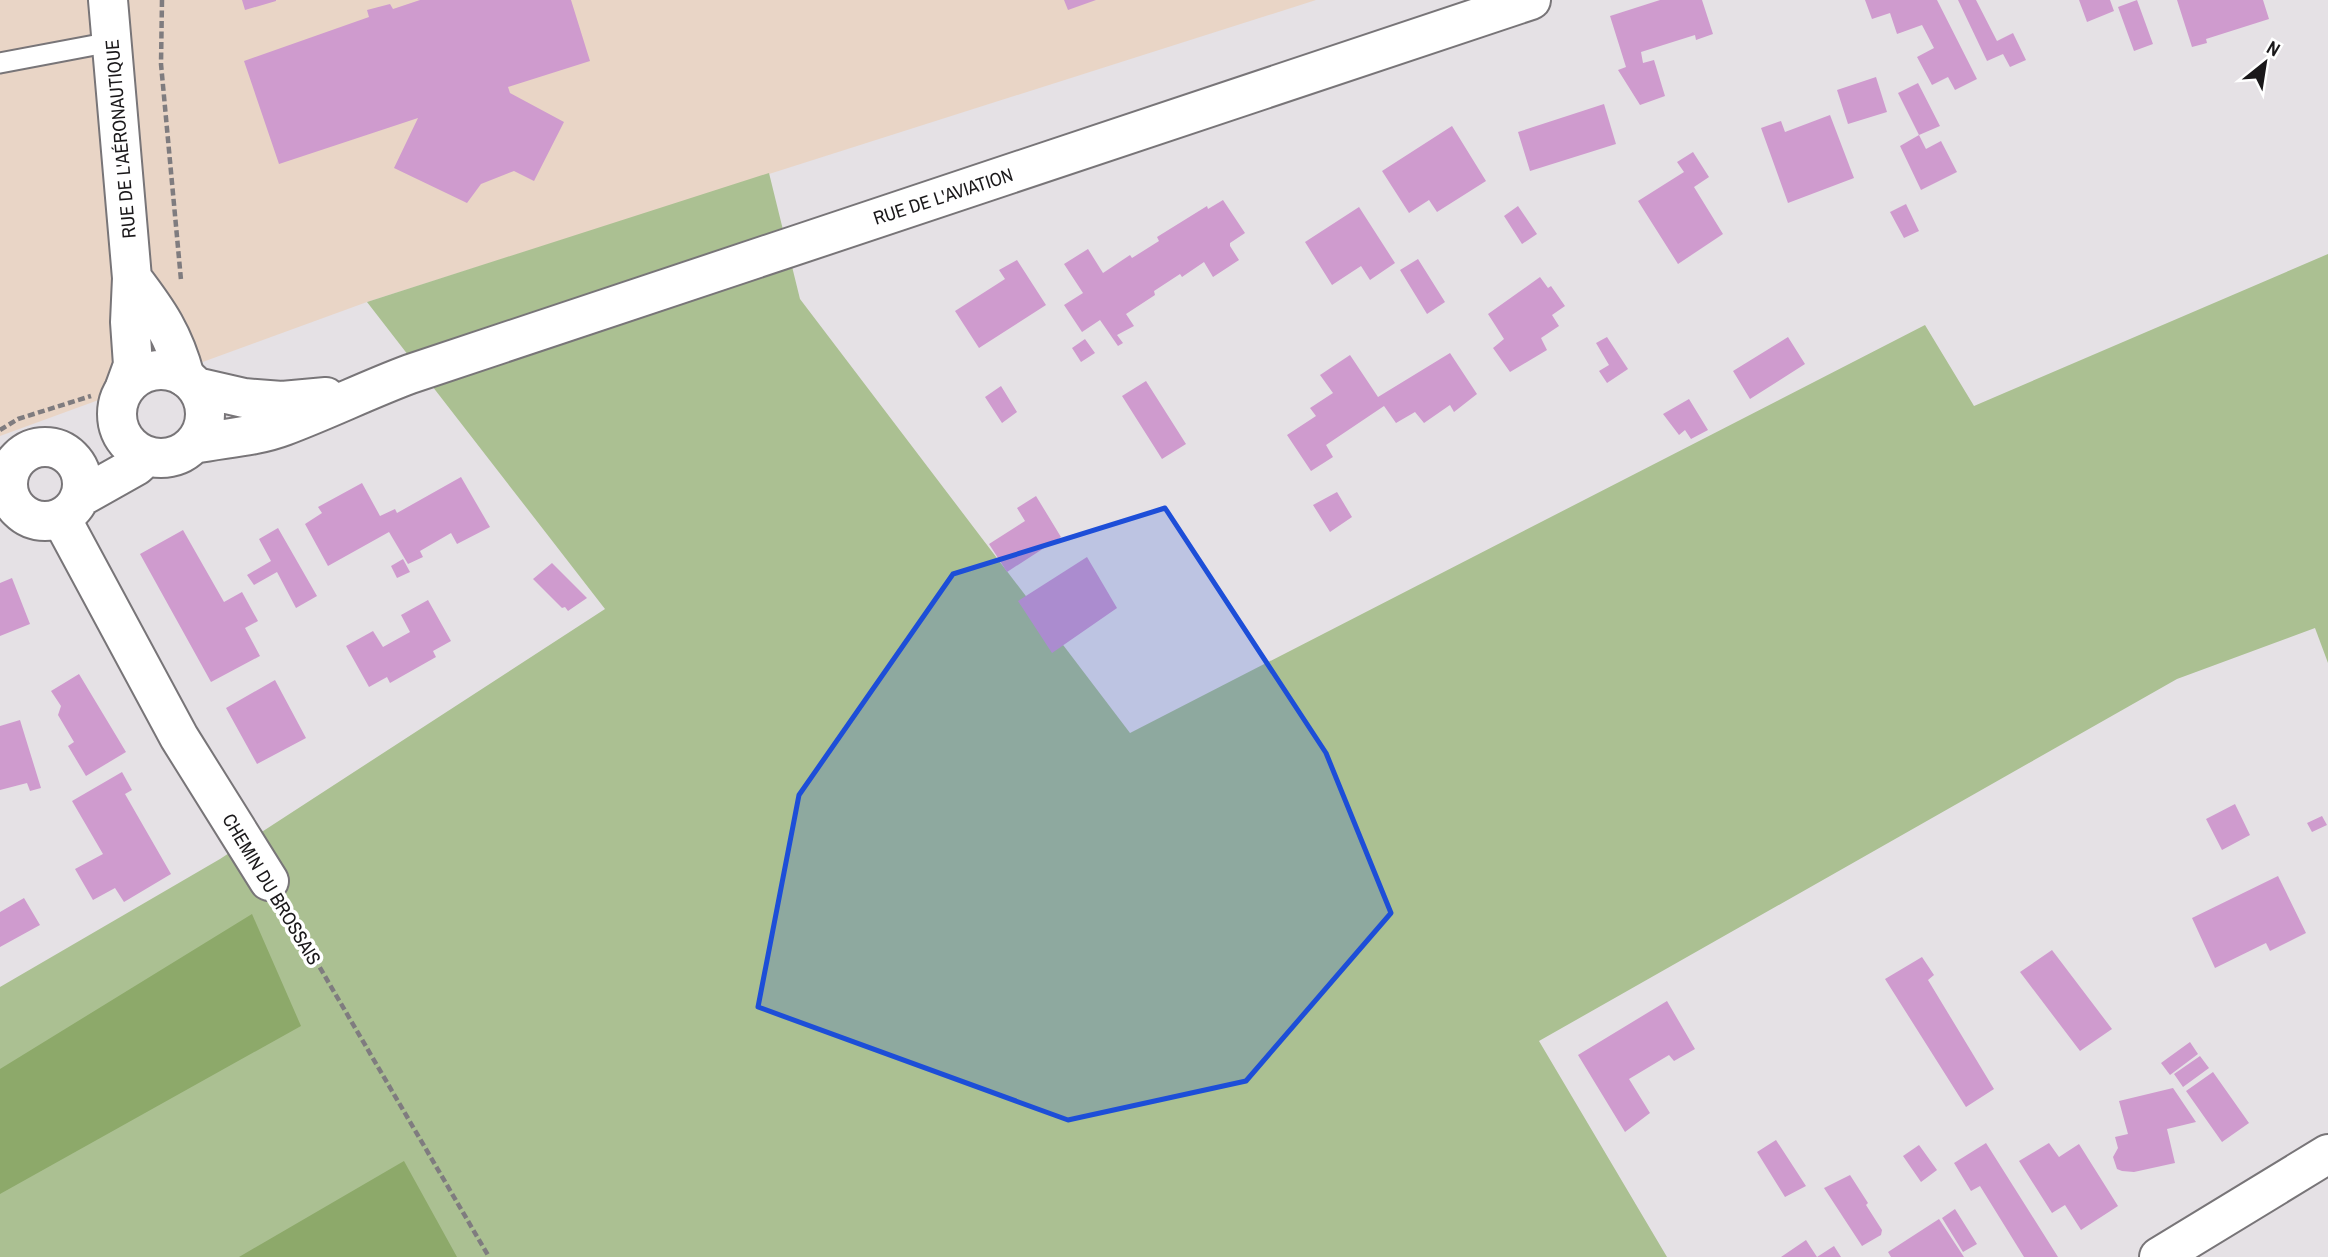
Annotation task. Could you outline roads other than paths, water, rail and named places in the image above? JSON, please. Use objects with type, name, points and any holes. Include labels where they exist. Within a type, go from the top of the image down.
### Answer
[{"type":"street","name":"RUE DE L'AÉRONAUTIQUE","points":[[107,0],[132,278],[130,322],[133,365],[114,396]]},
{"type":"street","name":"RUE DE L'AVIATION","points":[[194,444],[253,435],[283,426],[410,374],[1531,0]]},
{"type":"street","points":[[114,396],[121,433],[127,443],[146,456],[172,457],[194,444],[201,434],[205,410],[202,398],[191,382],[160,314],[132,278]]},
{"type":"street","points":[[55,448],[105,419],[114,396],[135,378],[147,372],[160,369],[173,371],[191,382]]},
{"type":"street","name":"RUE DE L'AVIATION","points":[[191,382],[244,398],[282,401],[356,394]]},
{"type":"street","points":[[42,513],[82,482],[78,468],[68,455],[55,448],[40,447],[26,452],[14,462],[4,478],[11,500],[19,510],[42,513],[136,466],[146,456]]},
{"type":"street","name":"CHEMIN DU BROSSAIS","points":[[42,513],[269,881]]},
{"type":"street","points":[[2188,1251],[2328,1154]]},
{"type":"lane","points":[[0,63],[111,42]]}]
